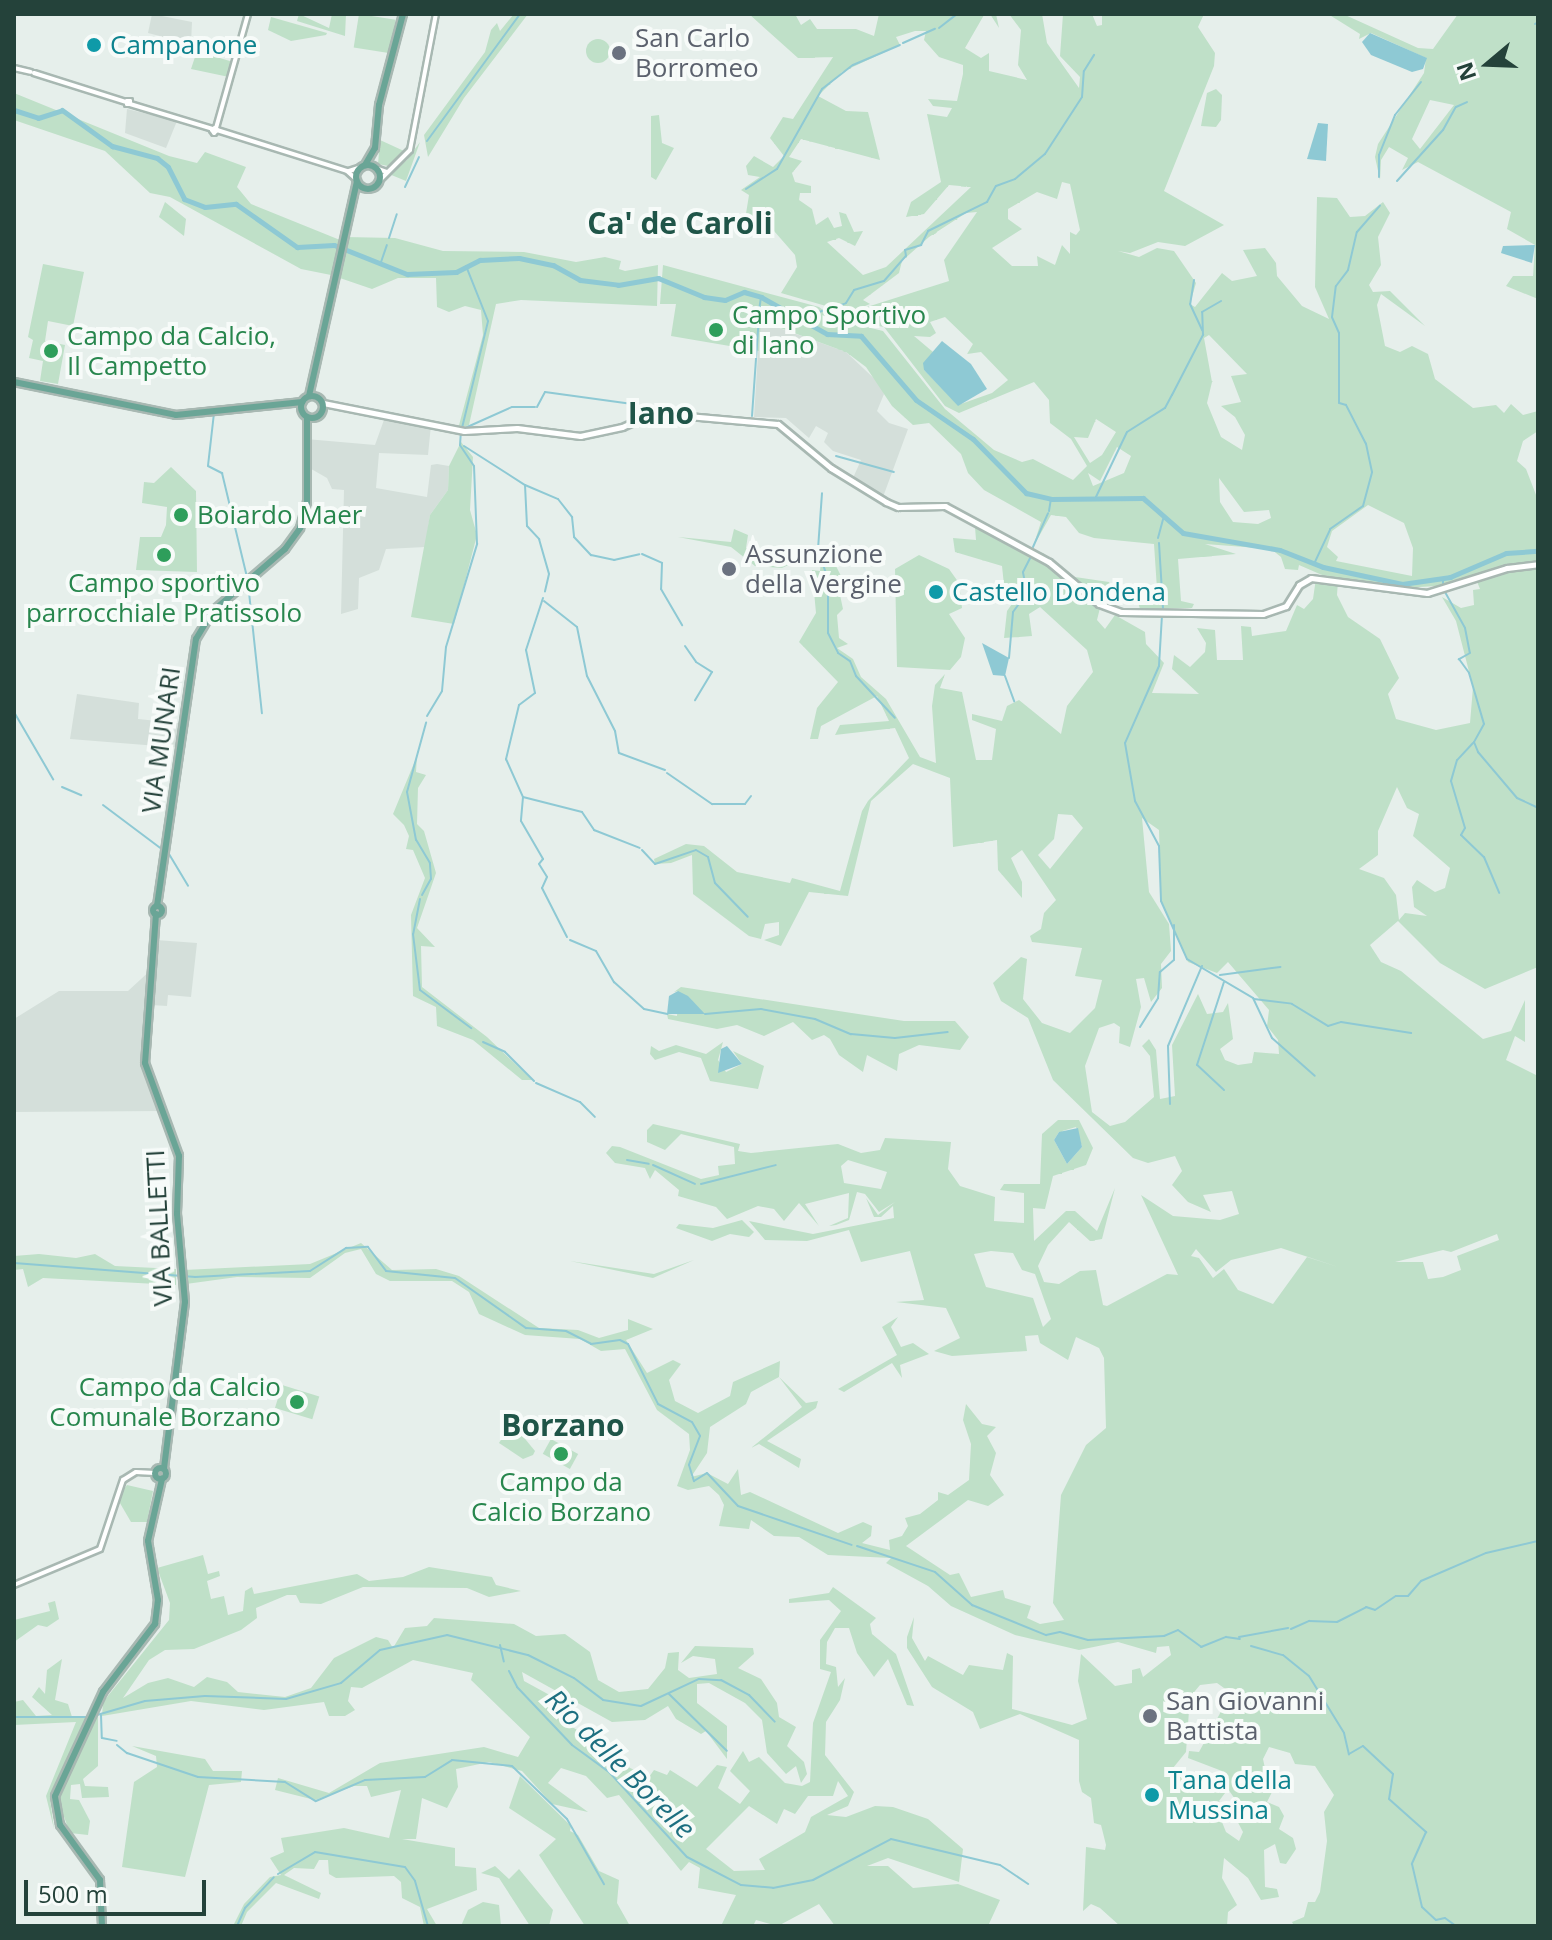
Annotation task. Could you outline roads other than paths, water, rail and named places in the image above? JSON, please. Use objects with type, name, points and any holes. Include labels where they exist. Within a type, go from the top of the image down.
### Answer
[{"type":"main road","points":[[353,199],[384,175],[377,168],[374,154],[379,105],[403,14]]},
{"type":"main road","points":[[302,406],[313,382],[335,267],[357,180],[363,166],[374,154]]},
{"type":"main road","points":[[363,166],[377,168]]},
{"type":"main road","points":[[357,180],[368,189]]},
{"type":"main road","points":[[14,382],[176,415],[302,406]]},
{"type":"main road","points":[[313,382],[320,400]]},
{"type":"main road","points":[[309,396],[334,407],[461,430],[517,428],[580,436],[622,427],[652,413],[778,424],[828,466],[886,502],[902,507],[945,506],[1054,565],[1116,612],[1263,614],[1286,606],[1299,585],[1311,578],[1404,593],[1448,589],[1507,568],[1538,564]]},
{"type":"main road","name":"VIA MUNARI","points":[[310,431],[319,414],[320,400]]},
{"type":"main road","points":[[302,406],[307,417],[334,407]]},
{"type":"main road","name":"VIA MUNARI","points":[[156,914],[152,910],[157,906],[166,851],[196,639],[211,613],[285,549],[302,523],[310,431],[307,417]]},
{"type":"main road","name":"VIA BALLETTI","points":[[102,1926],[98,1876],[61,1828],[54,1804],[96,1706],[149,1636],[157,1617],[148,1550],[183,1327],[183,1282],[179,1156],[145,1063],[156,914]]},
{"type":"street","points":[[215,129],[248,14]]},
{"type":"street","points":[[384,175],[401,164],[410,150],[436,14]]},
{"type":"street","points":[[14,68],[347,171],[357,180]]},
{"type":"street","points":[[347,171],[363,166]]},
{"type":"street","points":[[14,1585],[100,1549],[123,1480],[136,1472],[159,1473]]},
{"type":"water","points":[[1370,33],[1427,58],[1423,69],[1412,72],[1371,55],[1362,42]]},
{"type":"water","points":[[1318,123],[1328,124],[1326,161],[1307,159]]},
{"type":"water","points":[[1535,245],[1532,263],[1501,253],[1503,246]]},
{"type":"water","points":[[942,341],[971,364],[987,389],[958,406],[924,370],[923,363]]},
{"type":"water","points":[[982,643],[1009,658],[1005,676],[993,675]]},
{"type":"water","points":[[678,991],[688,996],[705,1014],[667,1014],[669,996]]},
{"type":"water","points":[[727,1046],[742,1064],[718,1073],[721,1049]]},
{"type":"water","points":[[1078,1128],[1082,1147],[1067,1164],[1054,1140],[1059,1132]]},
{"type":"waterway","points":[[427,141],[520,14]]},
{"type":"waterway","points":[[939,28],[957,14]]},
{"type":"waterway","points":[[903,43],[935,29]]},
{"type":"waterway","points":[[746,189],[777,169],[822,89],[853,65],[900,45]]},
{"type":"waterway","points":[[808,323],[819,312],[846,303],[854,290],[884,281],[906,256],[905,250],[921,245],[928,231],[987,202],[996,186],[1015,179],[1045,154],[1082,97],[1084,71],[1094,55]]},
{"type":"waterway","points":[[1379,177],[1379,155],[1395,115],[1421,82]]},
{"type":"waterway","points":[[1397,181],[1443,130],[1456,107],[1467,102]]},
{"type":"waterway","points":[[14,110],[38,118],[62,110],[112,146],[157,158],[168,167],[184,199],[205,207],[236,204],[297,247],[334,245],[407,274],[456,272],[480,260],[519,258],[553,265],[580,280],[618,285],[658,278],[704,297],[725,300],[744,292],[761,297],[827,334],[861,336],[916,400],[973,439],[1026,493],[1051,499],[1143,498],[1183,533],[1280,550],[1323,567],[1402,584],[1450,577],[1506,553],[1538,551]]},
{"type":"waterway","points":[[405,187],[419,157]]},
{"type":"waterway","points":[[1314,564],[1330,529],[1363,506],[1372,472],[1366,444],[1346,405],[1339,403],[1339,333],[1332,317],[1336,286],[1348,270],[1357,232],[1380,206]]},
{"type":"waterway","points":[[389,238],[397,214]]},
{"type":"waterway","points":[[380,265],[387,245]]},
{"type":"waterway","points":[[462,428],[488,321],[466,266]]},
{"type":"waterway","points":[[1194,280],[1190,304],[1202,330]]},
{"type":"waterway","points":[[759,311],[761,297]]},
{"type":"waterway","points":[[1095,499],[1127,432],[1165,408],[1203,335],[1202,312],[1221,301]]},
{"type":"waterway","points":[[752,416],[759,316]]},
{"type":"waterway","points":[[537,407],[545,392],[632,404]]},
{"type":"waterway","points":[[465,428],[512,407],[535,407]]},
{"type":"waterway","points":[[214,413],[208,466],[222,473],[247,577]]},
{"type":"waterway","points":[[427,716],[442,691],[446,647],[477,544],[474,466],[460,445],[461,432]]},
{"type":"waterway","points":[[464,446],[525,485],[527,526],[539,539],[549,574],[545,592]]},
{"type":"waterway","points":[[836,456],[894,472]]},
{"type":"waterway","points":[[525,485],[558,499],[572,517],[574,537],[591,555],[614,560],[639,554]]},
{"type":"waterway","points":[[818,549],[822,493]]},
{"type":"waterway","points":[[1049,511],[1051,499]]},
{"type":"waterway","points":[[1033,547],[1048,513]]},
{"type":"waterway","points":[[1158,538],[1163,519]]},
{"type":"waterway","points":[[1159,543],[1163,608]]},
{"type":"waterway","points":[[819,552],[828,579],[828,633],[838,653],[850,661],[856,676],[895,718]]},
{"type":"waterway","points":[[642,554],[662,563],[661,589],[682,625]]},
{"type":"waterway","points":[[1009,658],[1013,612],[1027,593],[1023,572],[1031,556]]},
{"type":"waterway","points":[[1443,579],[1443,587]]},
{"type":"waterway","points":[[248,583],[262,713]]},
{"type":"waterway","points":[[1445,592],[1465,628],[1470,653],[1459,659],[1469,673],[1484,724],[1474,742],[1478,752],[1517,798],[1538,808]]},
{"type":"waterway","points":[[543,598],[526,650],[535,693],[519,705],[506,759],[523,797],[521,821],[543,859],[539,864],[547,877],[542,888],[567,937]]},
{"type":"waterway","points":[[544,601],[577,627],[587,676],[615,731],[619,753],[665,770]]},
{"type":"waterway","points":[[1162,615],[1159,666],[1125,743],[1135,801],[1159,846],[1161,901],[1187,959],[1253,998],[1272,1038],[1315,1076]]},
{"type":"waterway","points":[[685,646],[696,662],[712,672],[695,700]]},
{"type":"waterway","points":[[1005,676],[1014,701]]},
{"type":"waterway","points":[[14,712],[53,779]]},
{"type":"waterway","points":[[422,895],[431,879],[430,863],[416,840],[407,792],[426,723]]},
{"type":"waterway","points":[[1473,743],[1457,760],[1451,781],[1465,828],[1461,835],[1484,857],[1499,893]]},
{"type":"waterway","points":[[667,773],[712,804],[745,804],[751,796]]},
{"type":"waterway","points":[[62,787],[81,795]]},
{"type":"waterway","points":[[523,797],[582,812],[594,830],[640,848]]},
{"type":"waterway","points":[[103,805],[163,850]]},
{"type":"waterway","points":[[642,850],[655,864],[696,850],[708,857],[715,883],[748,917]]},
{"type":"waterway","points":[[169,854],[188,886]]},
{"type":"waterway","points":[[420,899],[413,934],[420,990],[471,1028]]},
{"type":"waterway","points":[[1140,1027],[1158,998],[1160,972],[1174,960],[1174,925]]},
{"type":"waterway","points":[[570,940],[596,951],[614,982],[644,1009],[667,1014]]},
{"type":"waterway","points":[[1170,1104],[1168,1046],[1202,966]]},
{"type":"waterway","points":[[1220,975],[1280,967]]},
{"type":"waterway","points":[[1224,982],[1197,1065],[1224,1090]]},
{"type":"waterway","points":[[1254,999],[1292,1004],[1328,1026],[1341,1022],[1411,1033]]},
{"type":"waterway","points":[[705,1014],[761,1009],[815,1019],[851,1034],[895,1038],[948,1032]]},
{"type":"waterway","points":[[483,1042],[505,1052],[534,1081]]},
{"type":"waterway","points":[[536,1083],[580,1102],[595,1117]]},
{"type":"waterway","points":[[627,1160],[649,1164]]},
{"type":"waterway","points":[[653,1165],[695,1184]]},
{"type":"waterway","points":[[701,1184],[776,1165]]},
{"type":"waterway","points":[[14,1263],[195,1277],[310,1271],[346,1248],[368,1247],[386,1271],[455,1278],[526,1328],[566,1331],[591,1344],[620,1340],[628,1344],[658,1404],[692,1422],[700,1436],[689,1465],[694,1481],[707,1473],[738,1506],[852,1545]]},
{"type":"waterway","points":[[1291,1629],[1309,1621],[1337,1622],[1366,1607],[1375,1610],[1396,1596],[1408,1596],[1421,1581],[1486,1553],[1538,1541]]},
{"type":"waterway","points":[[857,1546],[935,1572],[972,1605],[1046,1635],[1060,1632],[1088,1640],[1164,1636],[1178,1630],[1201,1647],[1226,1637],[1240,1639]]},
{"type":"waterway","points":[[1239,1637],[1288,1628]]},
{"type":"waterway","points":[[97,1715],[145,1701],[205,1696],[286,1699],[341,1683],[380,1650],[447,1635],[528,1655],[574,1678],[603,1700],[641,1706],[699,1679],[721,1680],[749,1695],[775,1722]]},
{"type":"waterway","name":"Rio delle Borelle","points":[[500,1645],[504,1662]]},
{"type":"waterway","points":[[1251,1646],[1283,1655],[1309,1676],[1344,1733],[1349,1754],[1363,1746],[1393,1774],[1389,1799],[1426,1832],[1412,1864],[1422,1907],[1436,1920],[1445,1918],[1456,1926]]},
{"type":"waterway","name":"Rio delle Borelle","points":[[509,1671],[517,1687],[572,1745],[609,1772],[687,1857],[741,1885],[773,1888],[813,1880],[891,1839],[1000,1865],[1028,1884]]},
{"type":"waterway","name":"Rio delle Borelle","points":[[669,1694],[727,1751]]},
{"type":"waterway","points":[[101,1715],[102,1738],[117,1741]]},
{"type":"waterway","points":[[14,1717],[90,1717]]},
{"type":"waterway","points":[[117,1745],[127,1753],[198,1777],[285,1782],[316,1801],[365,1780],[425,1777],[452,1760],[512,1766],[567,1819],[604,1884]]},
{"type":"waterway","points":[[278,1874],[315,1852],[405,1867],[415,1881],[428,1926]]},
{"type":"waterway","points":[[237,1926],[245,1908],[274,1877]]},
{"type":"place","name":"Campanone","points":[[94,45]]},
{"type":"place","name":"San Carlo Borromeo","points":[[619,53]]},
{"type":"place","name":"Campo Sportivo di Iano","points":[[716,330]]},
{"type":"place","name":"Campo da Calcio, Il Campetto","points":[[51,351]]},
{"type":"place","name":"Boiardo Maer","points":[[181,515]]},
{"type":"place","name":"Campo sportivo parrocchiale Pratissolo","points":[[164,555]]},
{"type":"place","name":"Assunzione della Vergine","points":[[729,569]]},
{"type":"place","name":"Castello Dondena","points":[[936,592]]},
{"type":"place","name":"Campo da Calcio Comunale Borzano","points":[[297,1402]]},
{"type":"place","name":"Campo da Calcio Borzano","points":[[561,1454]]},
{"type":"place","name":"San Giovanni Battista","points":[[1150,1716]]},
{"type":"place","name":"Tana della Mussina","points":[[1152,1795]]},
{"type":"district","name":"Ca' de Caroli","points":[[680,223]]},
{"type":"district","name":"Iano","points":[[661,413]]},
{"type":"district","name":"Borzano","points":[[563,1425]]}]
